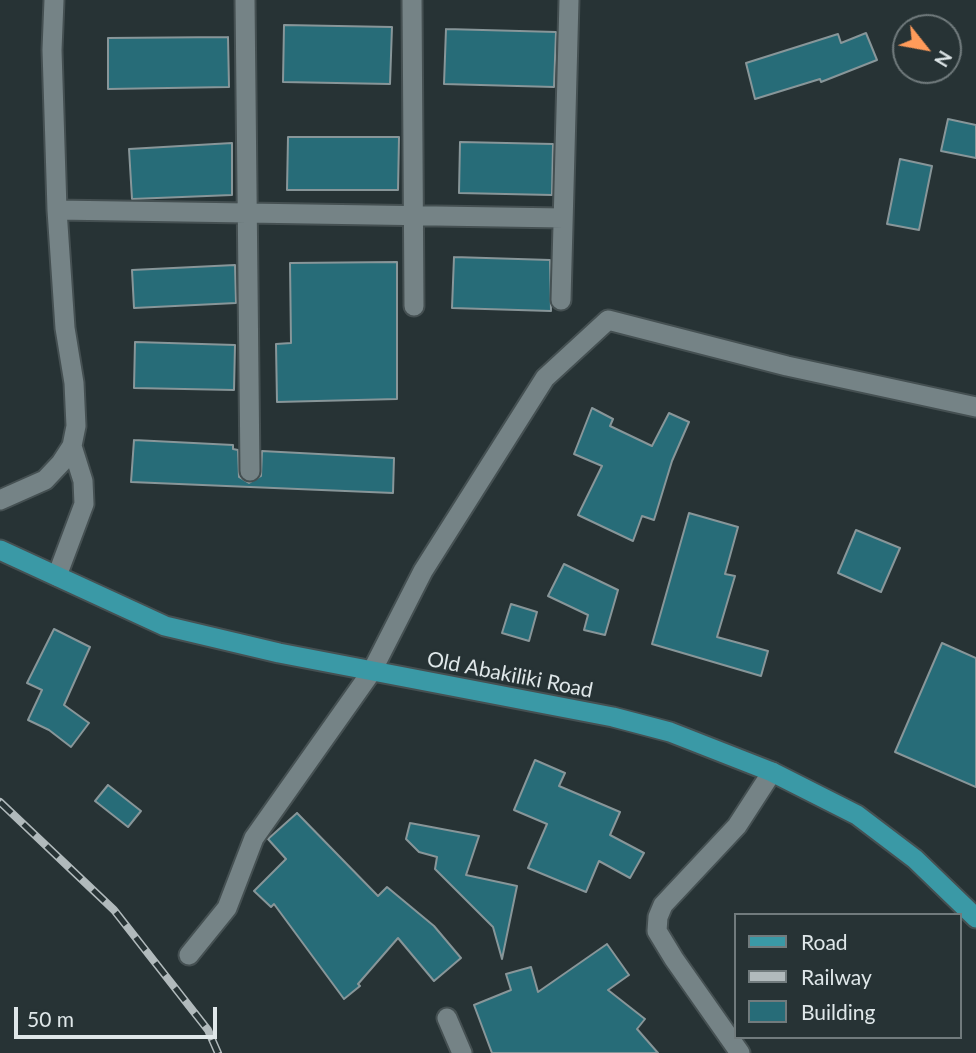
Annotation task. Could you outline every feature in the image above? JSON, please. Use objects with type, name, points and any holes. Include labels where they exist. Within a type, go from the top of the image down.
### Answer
[{"type":"main road","name":"Old Abakiliki Road","points":[[0,550],[165,626],[278,653],[613,717],[670,732],[772,772],[857,815],[915,859],[976,918]]},
{"type":"street","points":[[0,500],[45,480],[72,446],[76,426],[74,383],[65,328],[57,210],[51,50],[54,0]]},
{"type":"street","points":[[245,0],[250,471]]},
{"type":"street","points":[[412,0],[414,306]]},
{"type":"street","points":[[561,300],[569,0]]},
{"type":"street","points":[[57,210],[563,218]]},
{"type":"street","points":[[189,956],[227,908],[254,838],[372,671],[423,571],[545,378],[608,320],[787,366],[976,407]]},
{"type":"street","points":[[57,576],[84,504],[83,481],[72,446]]},
{"type":"street","points":[[740,1053],[657,931],[663,905],[737,826],[772,772]]},
{"type":"street","points":[[447,1018],[462,1053]]},
{"type":"building","points":[[284,25],[392,27],[390,84],[283,82]]},
{"type":"building","points":[[446,29],[556,32],[554,87],[444,84]]},
{"type":"building","points":[[866,33],[877,60],[821,82],[820,79],[755,99],[746,63],[838,34],[841,43]]},
{"type":"building","points":[[228,37],[229,87],[108,89],[108,38]]},
{"type":"building","points":[[948,119],[976,125],[976,158],[941,151]]},
{"type":"building","points":[[288,137],[399,137],[398,190],[287,190]]},
{"type":"building","points":[[460,142],[553,144],[552,195],[459,193]]},
{"type":"building","points":[[232,143],[232,195],[132,199],[129,149]]},
{"type":"building","points":[[900,159],[932,166],[919,230],[887,224]]},
{"type":"building","points":[[454,257],[550,260],[551,311],[452,308]]},
{"type":"building","points":[[397,262],[397,399],[277,402],[276,344],[291,343],[290,263]]},
{"type":"building","points":[[235,265],[236,303],[134,308],[132,270]]},
{"type":"building","points":[[135,342],[235,345],[234,390],[134,388]]},
{"type":"building","points":[[592,408],[613,419],[610,426],[652,446],[669,413],[689,422],[672,461],[654,520],[642,516],[633,541],[578,515],[602,466],[574,454]]},
{"type":"building","points":[[134,440],[233,445],[233,449],[238,450],[239,477],[249,483],[261,476],[262,451],[394,458],[393,493],[131,482]]},
{"type":"building","points":[[689,513],[738,527],[725,574],[735,576],[717,637],[768,651],[761,676],[652,644]]},
{"type":"building","points":[[856,530],[900,548],[881,592],[838,573]]},
{"type":"building","points":[[564,564],[618,590],[605,635],[584,630],[588,615],[548,596]]},
{"type":"building","points":[[511,604],[537,612],[529,641],[502,633]]},
{"type":"building","points":[[54,629],[90,647],[64,705],[89,723],[71,747],[49,730],[28,720],[42,690],[27,683]]},
{"type":"building","points":[[942,643],[976,658],[976,787],[895,752]]},
{"type":"building","points":[[535,760],[565,773],[559,786],[620,812],[610,835],[644,853],[630,878],[599,861],[586,892],[528,868],[547,824],[514,810]]},
{"type":"building","points":[[108,785],[141,811],[128,827],[95,801]]},
{"type":"building","points":[[297,813],[378,896],[387,887],[434,926],[461,958],[434,981],[398,938],[358,984],[360,986],[344,999],[274,904],[271,907],[254,891],[286,859],[268,839]]},
{"type":"building","points":[[410,823],[479,836],[466,875],[517,886],[502,959],[493,927],[435,869],[437,857],[419,852],[406,839]]},
{"type":"building","points":[[607,944],[629,975],[608,990],[645,1019],[637,1029],[658,1053],[492,1053],[474,1005],[511,990],[506,974],[531,967],[538,992]]},
{"type":"railway","points":[[0,802],[114,910],[208,1030],[218,1053]]}]
